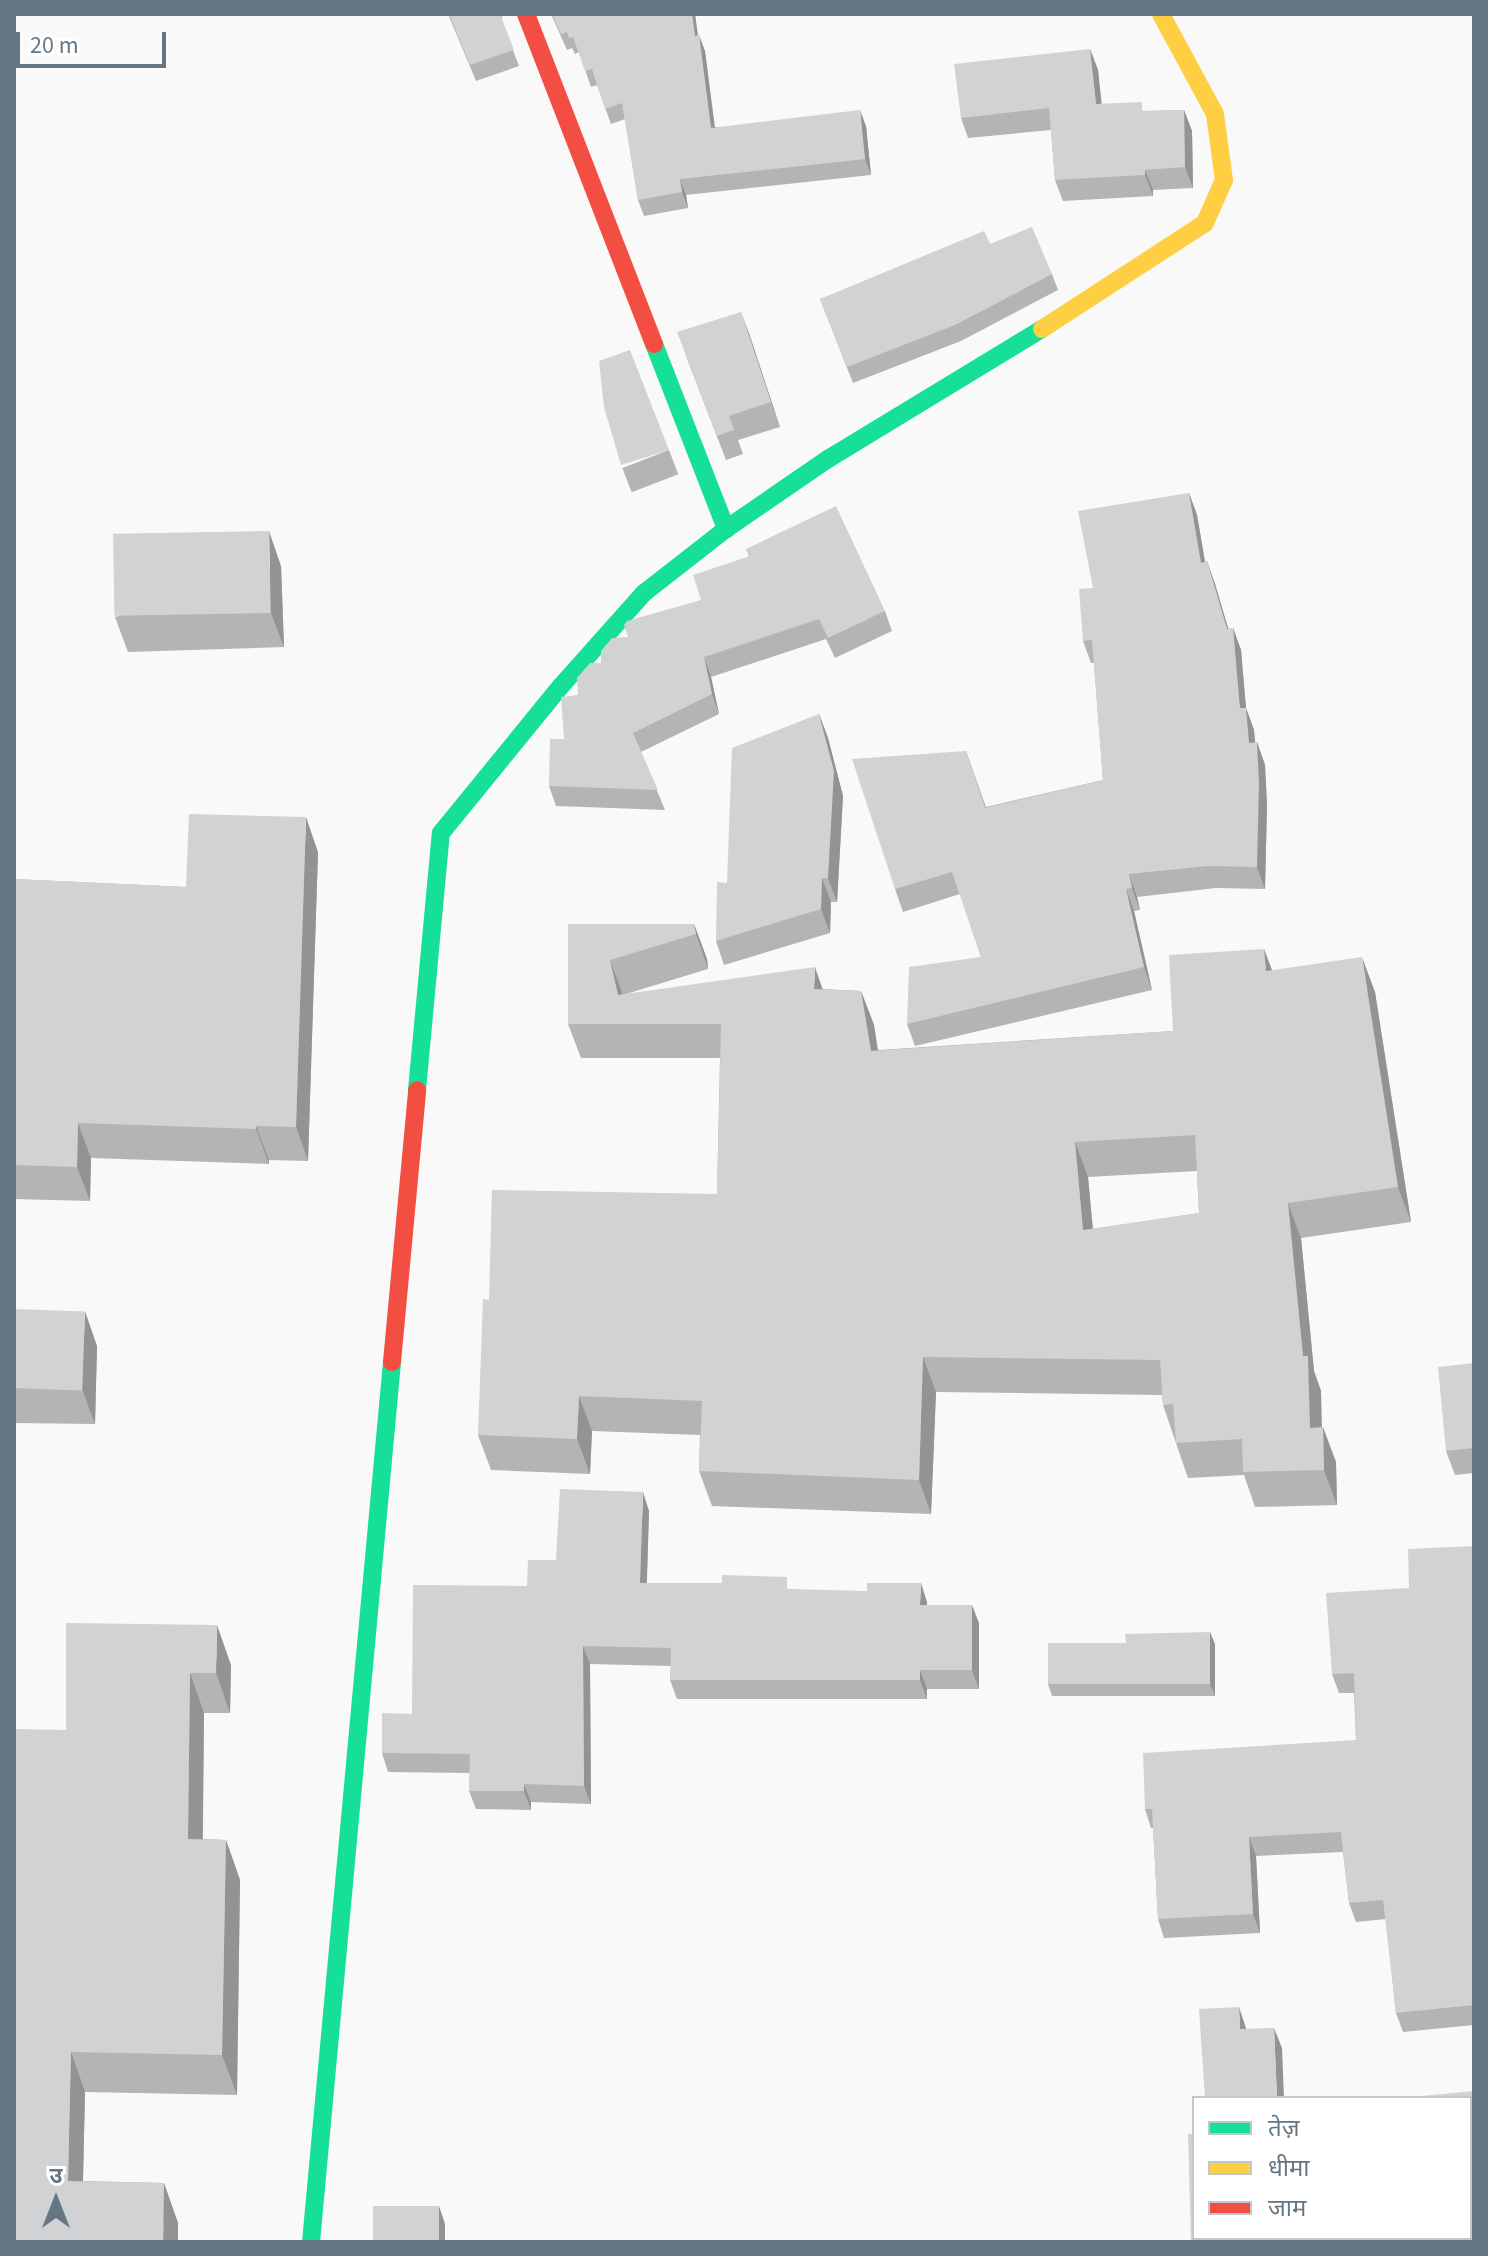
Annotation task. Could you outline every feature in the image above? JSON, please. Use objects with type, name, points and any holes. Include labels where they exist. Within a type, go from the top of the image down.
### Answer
[{"type":"street","points":[[526,14],[726,529]]},
{"type":"street","points":[[311,2242],[441,833],[561,686],[644,593],[726,529],[828,459],[1096,296],[1205,223],[1224,180],[1215,114],[1161,14]]},
{"type":"building","points":[[449,14],[500,14],[514,50],[470,65]]},
{"type":"building","points":[[552,14],[692,14],[695,36],[699,35],[711,128],[860,110],[865,159],[680,179],[682,192],[638,200],[622,103],[605,109],[592,69],[585,71],[573,37],[569,38],[567,32],[561,34]]},
{"type":"building","points":[[1090,49],[1096,104],[1142,102],[1142,111],[1184,110],[1185,167],[1145,170],[1145,175],[1055,180],[1049,108],[961,118],[954,64]]},
{"type":"building","points":[[1032,227],[1052,274],[955,325],[847,367],[820,299],[984,231],[990,244]]},
{"type":"building","points":[[741,312],[771,402],[729,416],[734,430],[717,436],[677,332]]},
{"type":"building","points":[[630,350],[669,450],[621,465],[604,407],[599,361]]},
{"type":"building","points":[[1189,493],[1201,563],[1207,561],[1227,629],[1233,628],[1240,708],[1246,708],[1249,743],[1257,742],[1257,867],[1208,866],[1129,874],[1132,888],[1126,889],[1144,967],[907,1024],[909,967],[981,957],[952,872],[895,889],[852,759],[966,751],[985,808],[1103,780],[1092,640],[1083,641],[1079,589],[1093,588],[1078,511]]},
{"type":"building","points":[[836,506],[885,611],[828,638],[819,619],[704,657],[712,694],[633,733],[658,790],[549,786],[550,739],[564,739],[561,697],[578,695],[577,678],[590,663],[601,663],[601,651],[612,638],[628,637],[624,625],[627,621],[701,600],[693,575],[750,556],[746,549]]},
{"type":"building","points":[[269,531],[270,613],[114,616],[113,534]]},
{"type":"building","points":[[819,714],[834,771],[828,878],[822,878],[821,909],[716,941],[717,882],[727,883],[732,748]]},
{"type":"building","points":[[189,814],[306,817],[296,1127],[256,1126],[256,1129],[78,1123],[77,1167],[14,1165],[14,879],[186,887]]},
{"type":"building","points":[[568,924],[694,924],[696,934],[610,960],[618,995],[815,967],[814,989],[861,991],[871,1051],[1173,1031],[1169,955],[1264,949],[1266,971],[1362,957],[1398,1187],[1288,1203],[1303,1356],[1308,1356],[1310,1428],[1323,1427],[1324,1470],[1243,1472],[1242,1439],[1176,1443],[1173,1404],[1163,1405],[1160,1360],[923,1357],[919,1480],[699,1471],[702,1401],[579,1396],[577,1439],[478,1435],[483,1299],[489,1300],[492,1190],[717,1194],[721,1024],[568,1024]],"holes":[[[1195,1135],[1199,1213],[1083,1230],[1075,1142]]]},
{"type":"building","points":[[14,1309],[85,1311],[82,1390],[14,1388]]},
{"type":"building","points":[[1474,1363],[1474,1448],[1446,1451],[1438,1367]]},
{"type":"building","points":[[560,1489],[643,1492],[640,1583],[722,1583],[722,1575],[787,1577],[787,1589],[867,1591],[867,1583],[921,1583],[920,1605],[972,1605],[972,1670],[920,1670],[920,1680],[670,1680],[671,1648],[583,1646],[584,1786],[524,1784],[524,1791],[469,1791],[470,1754],[382,1753],[382,1713],[412,1714],[413,1585],[527,1586],[528,1560],[556,1560]]},
{"type":"building","points":[[1474,1546],[1474,2005],[1396,2013],[1383,1900],[1349,1903],[1341,1832],[1249,1837],[1253,1914],[1158,1919],[1152,1809],[1145,1809],[1143,1753],[1356,1740],[1354,1673],[1332,1674],[1326,1593],[1409,1588],[1408,1549]]},
{"type":"building","points":[[66,1623],[217,1625],[216,1673],[190,1673],[188,1839],[226,1840],[222,2055],[71,2052],[68,2181],[164,2183],[163,2242],[14,2242],[14,1729],[66,1730]]},
{"type":"building","points":[[1210,1632],[1210,1684],[1048,1684],[1048,1643],[1126,1643],[1125,1634]]},
{"type":"building","points":[[1239,2007],[1240,2029],[1274,2028],[1277,2096],[1205,2096],[1199,2009]]},
{"type":"building","points":[[1474,2091],[1474,2227],[1472,2096],[1422,2096]]},
{"type":"building","points":[[1188,2134],[1192,2134],[1192,2240],[1440,2242],[1191,2242]]},
{"type":"building","points":[[373,2206],[439,2206],[439,2242],[373,2242]]},
{"type":"traffic: fast","points":[[417,1090],[441,833],[561,686],[644,593],[726,529],[828,459],[1042,329]]},
{"type":"traffic: fast","points":[[654,344],[726,529]]},
{"type":"traffic: fast","points":[[311,2242],[392,1362]]},
{"type":"traffic: slow","points":[[1042,329],[1205,223],[1224,180],[1215,114],[1161,14]]},
{"type":"traffic: jam","points":[[526,14],[654,344]]},
{"type":"traffic: jam","points":[[392,1362],[417,1090]]}]
